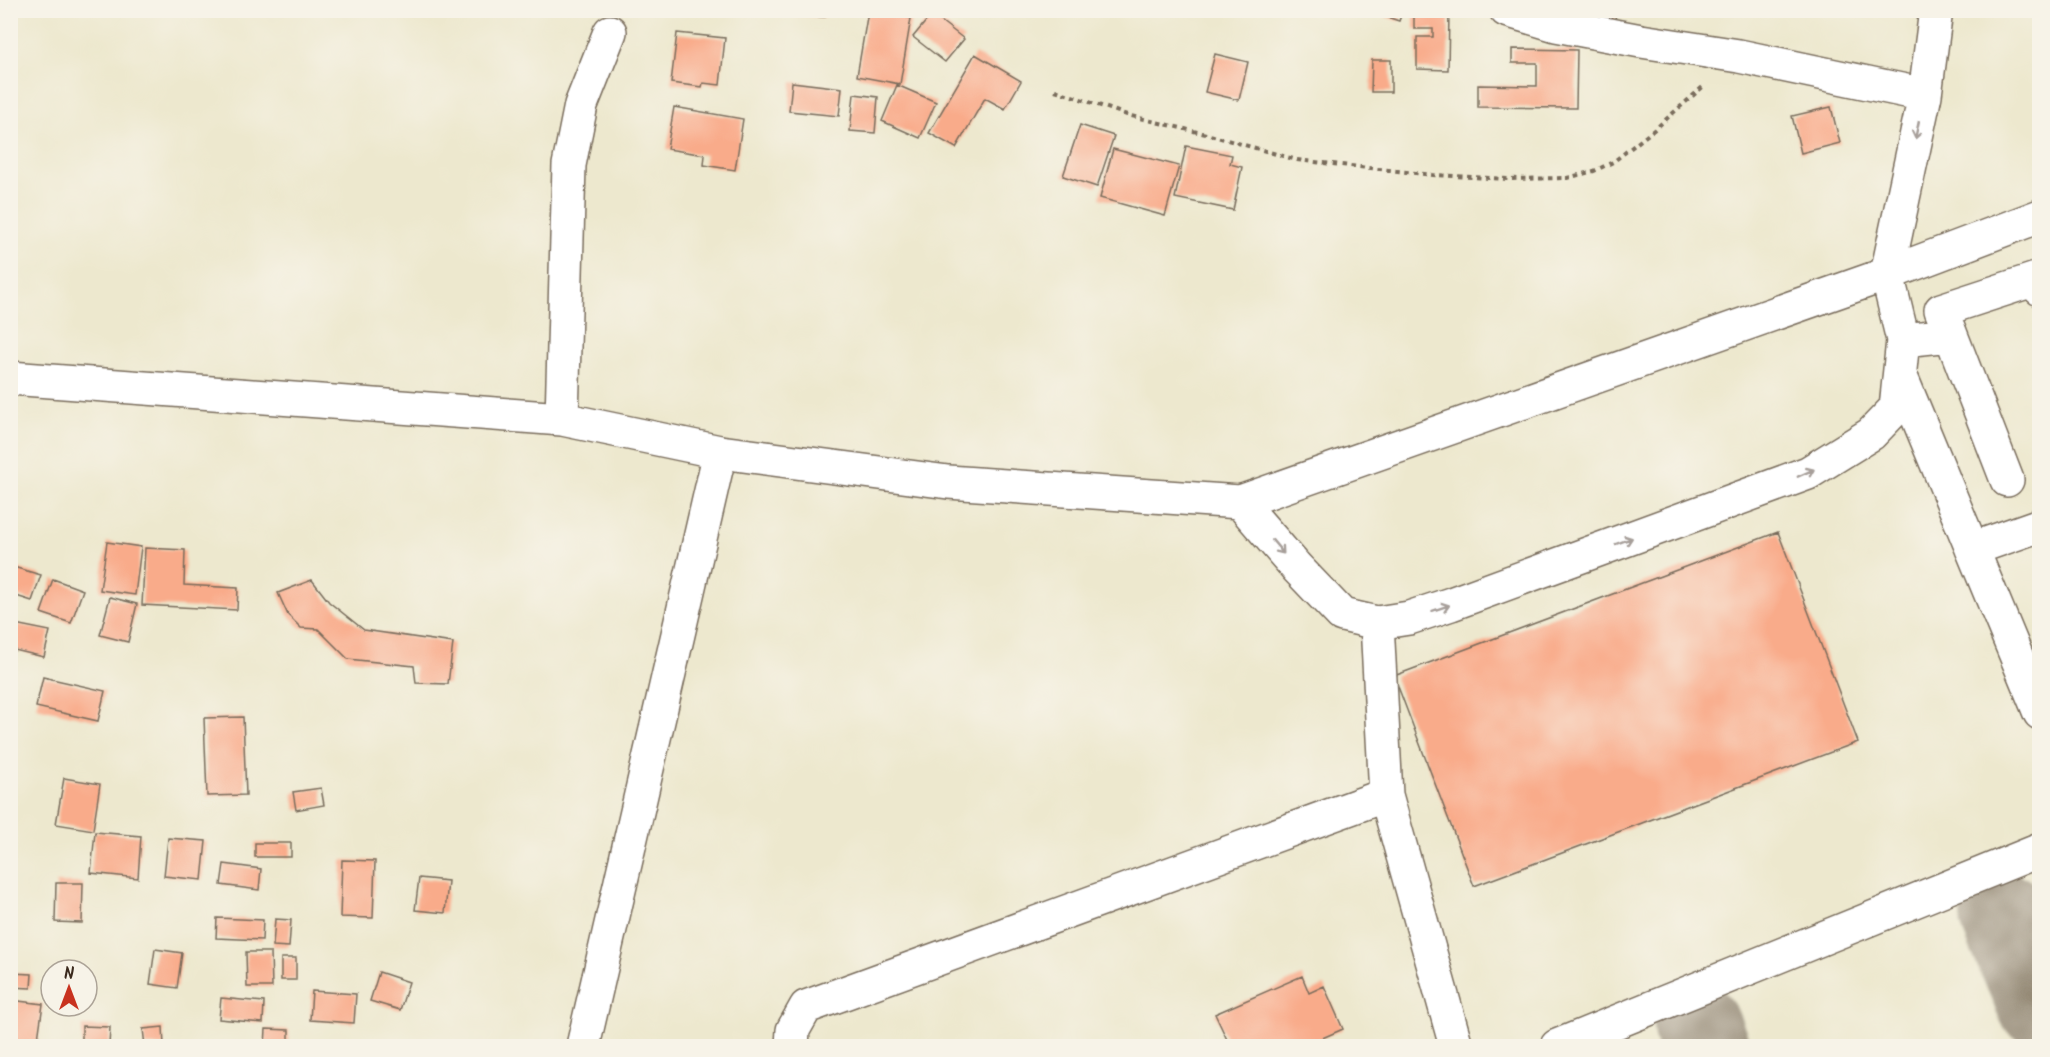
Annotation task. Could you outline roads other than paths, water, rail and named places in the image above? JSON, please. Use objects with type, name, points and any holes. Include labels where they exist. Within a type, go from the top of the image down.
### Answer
[{"type":"street","points":[[1506,10],[1566,27],[1739,56],[1925,95]]},
{"type":"street","points":[[1240,502],[1297,568],[1342,615],[1377,623],[1409,618],[1450,604],[1808,473],[1871,434],[1896,408],[1903,340],[1887,274],[1925,95],[1936,10]]},
{"type":"street","points":[[562,419],[568,165],[581,105],[610,32]]},
{"type":"street","points":[[10,378],[562,419],[720,452],[948,482],[1240,502],[1887,274],[2040,216]]},
{"type":"street","points":[[2007,480],[1941,310],[2036,279],[2040,289]]},
{"type":"street","points":[[1903,340],[1951,335]]},
{"type":"street","points":[[1900,376],[2040,713]]},
{"type":"street","points":[[583,1047],[720,452]]},
{"type":"street","points":[[1972,549],[2040,525]]},
{"type":"street","points":[[1377,623],[1386,795],[1456,1047]]},
{"type":"street","points":[[792,1047],[793,1030],[806,1007],[1386,795]]},
{"type":"street","points":[[1557,1047],[2040,850]]}]
